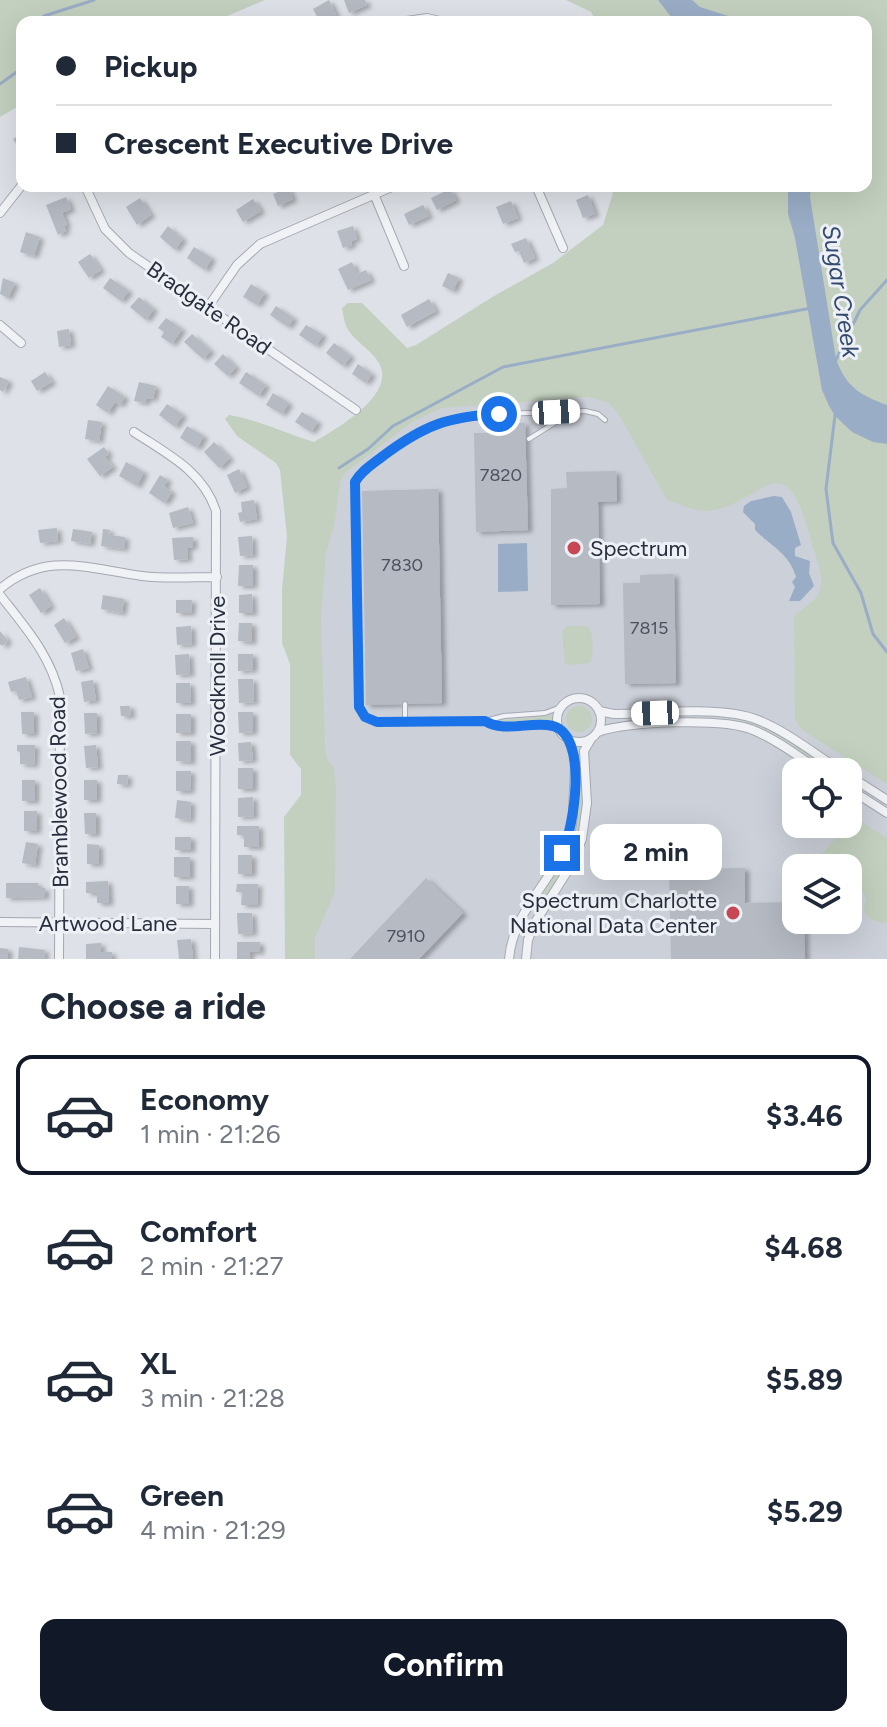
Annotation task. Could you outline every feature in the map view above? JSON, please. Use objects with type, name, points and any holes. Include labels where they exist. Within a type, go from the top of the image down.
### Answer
[{"type":"street","points":[[0,213],[16,192]]},
{"type":"street","name":"Bradgate Road","points":[[88,192],[97,214],[116,242],[356,410]]},
{"type":"street","points":[[208,307],[237,265],[260,244],[379,192]]},
{"type":"street","points":[[539,192],[563,248]]},
{"type":"street","points":[[374,194],[404,266]]},
{"type":"street","points":[[0,325],[21,343]]},
{"type":"street","name":"Woodknoll Drive","points":[[134,432],[188,467],[208,490],[216,511],[215,959]]},
{"type":"street","points":[[0,589],[23,572],[53,564],[145,576],[217,577]]},
{"type":"street","name":"Bramblewood Road","points":[[0,595],[41,647],[54,671],[60,697],[59,959]]},
{"type":"street","points":[[509,959],[518,922],[562,853],[571,829],[576,767],[573,750],[557,719],[561,707],[571,700],[583,698],[593,703],[599,711],[601,722],[598,732],[584,751],[587,803],[582,839],[572,864],[534,924],[526,959]]},
{"type":"street","points":[[599,711],[614,714],[708,713],[748,716],[775,728],[821,758]]},
{"type":"street","points":[[598,732],[626,725],[733,725],[753,730],[800,758]]},
{"type":"street","points":[[568,740],[580,742],[591,739]]},
{"type":"street","points":[[862,784],[887,800]]},
{"type":"street","points":[[862,797],[887,813]]},
{"type":"street","name":"Artwood Lane","points":[[0,922],[215,924]]},
{"type":"lane","points":[[561,707],[545,713],[504,716],[485,721],[372,721],[361,712],[354,487],[358,476],[408,437],[449,419],[472,415],[585,411],[598,414],[605,420]]},
{"type":"lane","points":[[529,439],[556,422]]},
{"type":"lane","points":[[405,704],[405,722]]},
{"type":"lane","points":[[485,721],[495,725],[548,725],[559,728]]},
{"type":"shaded area","points":[[648,192],[660,192],[887,485],[887,959],[304,959],[301,472]]},
{"type":"green space","points":[[0,0],[265,0],[227,16],[16,16],[16,108],[0,117]]},
{"type":"green space","points":[[566,0],[887,0],[887,784],[862,768],[862,758],[846,758],[802,730],[795,719],[794,617],[815,599],[820,590],[821,575],[800,507],[791,490],[781,484],[770,485],[727,506],[708,511],[667,500],[618,413],[607,402],[589,397],[442,408],[412,422],[346,472],[340,481],[334,526],[326,553],[321,617],[325,746],[327,758],[334,768],[336,789],[335,892],[315,938],[315,959],[285,959],[284,817],[301,795],[301,769],[290,755],[290,664],[282,643],[282,589],[287,537],[280,470],[276,463],[237,436],[225,419],[229,415],[240,417],[314,442],[362,410],[380,387],[382,375],[379,363],[349,331],[342,308],[348,303],[362,303],[407,348],[416,345],[553,263],[603,225],[612,192],[872,192],[872,16],[593,16]]},
{"type":"green space","points":[[567,626],[588,626],[593,644],[590,663],[565,663],[562,632]]},
{"type":"green space","points":[[579,706],[588,710],[592,719],[588,728],[579,732],[570,728],[566,719],[570,710]]},
{"type":"green space","points":[[553,715],[552,723],[496,721]]},
{"type":"green space","points":[[744,720],[770,729],[814,758],[807,758],[767,733],[745,724]]},
{"type":"green space","points":[[580,760],[582,798],[576,838],[561,875],[538,906],[536,904],[564,861],[574,837]]},
{"type":"green space","points":[[862,822],[887,838],[887,923],[868,917],[864,909],[862,854],[822,854],[836,838],[862,838]]},
{"type":"water","points":[[658,0],[692,0],[700,7],[728,16],[670,16]]},
{"type":"water","points":[[788,192],[810,192],[836,359],[844,377],[855,389],[887,405],[887,444],[873,442],[852,432],[835,416],[822,390],[788,214]]},
{"type":"water","points":[[782,497],[791,512],[801,545],[795,548],[795,556],[810,561],[809,573],[814,586],[800,601],[789,601],[795,587],[792,582],[796,577],[789,562],[755,530],[755,524],[743,512],[744,506],[751,501]]},
{"type":"water","points":[[527,543],[528,591],[498,592],[498,544]]},
{"type":"building","points":[[329,0],[337,16],[317,16],[313,9]]},
{"type":"building","points":[[344,0],[365,0],[367,5],[349,13]]},
{"type":"building","points":[[290,192],[293,199],[278,206],[273,194]]},
{"type":"building","points":[[452,192],[456,200],[437,210],[431,198]]},
{"type":"building","points":[[588,195],[595,214],[583,218],[576,200]]},
{"type":"building","points":[[66,197],[71,209],[62,213],[66,231],[58,235],[46,205]]},
{"type":"building","points":[[140,198],[151,215],[137,225],[126,207]]},
{"type":"building","points":[[253,199],[261,211],[243,222],[236,210]]},
{"type":"building","points":[[511,201],[518,218],[503,224],[496,207]]},
{"type":"building","points":[[423,205],[429,216],[409,225],[404,214]]},
{"type":"building","points":[[168,226],[183,239],[175,250],[160,237]]},
{"type":"building","points":[[353,226],[357,239],[343,248],[337,231]]},
{"type":"building","points":[[26,232],[40,237],[34,256],[20,252]]},
{"type":"building","points":[[526,238],[535,258],[524,263],[519,251],[515,252],[511,244]]},
{"type":"building","points":[[194,247],[212,258],[205,270],[187,258]]},
{"type":"building","points":[[90,254],[101,270],[89,278],[78,262]]},
{"type":"building","points":[[352,262],[357,274],[366,270],[371,280],[348,290],[338,269]]},
{"type":"building","points":[[448,273],[459,278],[453,291],[442,286]]},
{"type":"building","points":[[3,278],[15,283],[8,298],[0,294]]},
{"type":"building","points":[[110,278],[129,291],[121,301],[103,288]]},
{"type":"building","points":[[251,284],[265,293],[257,305],[243,297]]},
{"type":"building","points":[[139,297],[154,309],[146,320],[130,307]]},
{"type":"building","points":[[429,299],[436,311],[407,327],[401,315]]},
{"type":"building","points":[[276,306],[294,318],[288,327],[270,315]]},
{"type":"building","points":[[166,318],[182,329],[172,344],[161,337],[164,332],[158,328]]},
{"type":"building","points":[[306,325],[323,335],[316,346],[299,335]]},
{"type":"building","points":[[69,329],[71,345],[59,347],[57,331]]},
{"type":"building","points":[[192,334],[211,351],[203,359],[184,342]]},
{"type":"building","points":[[334,343],[351,356],[343,366],[326,353]]},
{"type":"building","points":[[223,354],[236,367],[228,376],[214,364]]},
{"type":"building","points":[[358,364],[372,374],[366,383],[352,374]]},
{"type":"building","points":[[45,372],[52,382],[37,391],[31,381]]},
{"type":"building","points":[[246,372],[266,385],[259,396],[239,383]]},
{"type":"building","points":[[0,377],[9,381],[3,392],[0,390]]},
{"type":"building","points":[[139,382],[156,386],[153,399],[147,398],[145,403],[134,401]]},
{"type":"building","points":[[108,386],[125,397],[120,405],[115,402],[108,413],[96,405]]},
{"type":"building","points":[[273,393],[289,403],[282,414],[266,405]]},
{"type":"building","points":[[167,404],[183,415],[175,427],[159,415]]},
{"type":"building","points":[[302,412],[318,422],[311,432],[295,422]]},
{"type":"building","points":[[88,420],[102,422],[99,441],[85,439]]},
{"type":"building","points":[[525,423],[528,530],[476,532],[474,433],[491,433],[491,424]]},
{"type":"building","points":[[187,426],[204,436],[197,448],[180,438]]},
{"type":"building","points":[[214,442],[230,458],[219,468],[204,452]]},
{"type":"building","points":[[104,447],[109,454],[105,457],[113,467],[100,476],[87,459]]},
{"type":"building","points":[[126,462],[144,472],[137,486],[119,476]]},
{"type":"building","points":[[239,469],[247,487],[235,493],[227,475]]},
{"type":"building","name":"Spectrum","points":[[616,471],[617,501],[598,502],[600,604],[551,605],[551,489],[567,488],[566,472]]},
{"type":"building","points":[[160,475],[168,480],[164,486],[172,492],[165,503],[149,493]]},
{"type":"building","points":[[438,489],[442,703],[366,705],[362,491]]},
{"type":"building","points":[[254,500],[257,519],[240,522],[238,513],[242,512],[241,502]]},
{"type":"building","points":[[188,507],[193,523],[173,528],[169,513]]},
{"type":"building","points":[[57,528],[58,541],[40,543],[38,530]]},
{"type":"building","points":[[73,529],[92,532],[90,544],[71,541]]},
{"type":"building","points":[[103,529],[110,530],[109,535],[125,537],[124,549],[101,546]]},
{"type":"building","points":[[252,536],[253,555],[240,556],[238,537]]},
{"type":"building","points":[[193,537],[193,547],[187,548],[188,559],[174,560],[172,538]]},
{"type":"building","points":[[239,565],[253,565],[253,586],[238,586]]},
{"type":"building","points":[[674,574],[676,683],[625,684],[623,583],[640,583],[640,575]]},
{"type":"building","points":[[40,588],[51,606],[41,613],[29,595]]},
{"type":"building","points":[[252,594],[253,613],[239,613],[239,595]]},
{"type":"building","points":[[103,595],[124,599],[122,613],[101,609]]},
{"type":"building","points":[[176,600],[192,600],[191,613],[176,613]]},
{"type":"building","points":[[64,618],[76,637],[65,643],[54,625]]},
{"type":"building","points":[[239,623],[252,623],[252,642],[238,641]]},
{"type":"building","points":[[191,626],[192,644],[177,645],[176,627]]},
{"type":"building","points":[[0,631],[8,641],[2,646],[0,644]]},
{"type":"building","points":[[83,649],[89,668],[76,671],[71,653]]},
{"type":"building","points":[[189,654],[190,674],[176,675],[175,655]]},
{"type":"building","points":[[238,654],[253,654],[253,670],[238,671]]},
{"type":"building","points":[[26,677],[32,697],[19,700],[16,691],[11,692],[8,682]]},
{"type":"building","points":[[238,679],[253,679],[254,702],[239,703]]},
{"type":"building","points":[[93,680],[96,700],[84,702],[81,682]]},
{"type":"building","points":[[176,683],[190,683],[191,703],[176,703]]},
{"type":"building","points":[[120,706],[130,706],[131,716],[121,716]]},
{"type":"building","points":[[21,712],[34,712],[34,734],[22,734]]},
{"type":"building","points":[[238,712],[253,712],[253,732],[239,733]]},
{"type":"building","points":[[84,713],[97,713],[97,733],[85,734]]},
{"type":"building","points":[[176,714],[191,714],[191,733],[176,733]]},
{"type":"building","points":[[176,741],[191,741],[191,762],[176,761]]},
{"type":"building","points":[[251,742],[253,760],[239,761],[238,743]]},
{"type":"building","points":[[17,745],[35,745],[34,765],[20,764]]},
{"type":"building","points":[[96,745],[98,767],[86,768],[84,746]]},
{"type":"building","points":[[238,768],[253,768],[253,789],[238,789]]},
{"type":"building","points":[[176,771],[191,771],[190,791],[176,791]]},
{"type":"building","points":[[118,775],[128,775],[127,785],[117,784]]},
{"type":"building","points":[[22,780],[35,780],[35,801],[22,801]]},
{"type":"building","points":[[84,780],[97,780],[97,800],[84,800]]},
{"type":"building","points":[[253,797],[254,816],[238,817],[238,798]]},
{"type":"building","points":[[177,800],[191,802],[190,820],[175,818]]},
{"type":"building","points":[[24,811],[37,811],[37,831],[24,831]]},
{"type":"building","points":[[84,813],[96,813],[96,834],[85,834]]},
{"type":"building","points":[[237,826],[259,826],[259,847],[244,847],[244,835],[237,835]]},
{"type":"building","points":[[175,837],[191,837],[191,850],[175,850]]},
{"type":"building","points":[[26,842],[38,844],[35,865],[22,863]]},
{"type":"building","points":[[87,844],[99,845],[99,864],[87,864]]},
{"type":"building","points":[[238,855],[252,855],[252,874],[238,874]]},
{"type":"building","points":[[174,857],[190,857],[190,877],[174,877]]},
{"type":"building","name":"Spectrum Charlotte National Data Center","points":[[745,868],[745,903],[782,902],[782,934],[804,934],[805,959],[671,959],[669,870]]},
{"type":"building","points":[[426,878],[463,913],[419,959],[350,959]]},
{"type":"building","points":[[108,881],[109,903],[97,903],[97,893],[86,893],[86,882]]},
{"type":"building","points":[[6,883],[38,883],[38,888],[45,888],[45,897],[6,898]]},
{"type":"building","points":[[237,884],[258,884],[257,905],[241,905],[242,892],[236,892]]},
{"type":"building","points":[[176,886],[189,886],[189,904],[176,904]]},
{"type":"building","points":[[237,913],[252,913],[253,933],[238,934]]},
{"type":"building","points":[[191,939],[193,959],[179,959],[177,940]]},
{"type":"building","points":[[237,942],[260,942],[260,952],[250,952],[250,959],[237,959]]},
{"type":"building","points":[[101,943],[101,952],[112,952],[112,959],[86,959],[86,944]]},
{"type":"building","points":[[19,947],[45,950],[44,959],[18,959]]},
{"type":"building","points":[[0,948],[8,949],[8,959],[0,959]]},
{"type":"waterway","points":[[44,16],[94,0]]},
{"type":"waterway","points":[[0,84],[16,72]]},
{"type":"waterway","name":"Sugar Creek","points":[[836,360],[860,310],[887,280]]},
{"type":"waterway","points":[[339,468],[368,449],[393,426],[503,367],[811,308]]},
{"type":"waterway","points":[[835,415],[826,489],[833,543],[861,593],[873,634],[887,652]]},
{"type":"place","name":"Spectrum","points":[[574,548]]},
{"type":"place","name":"Spectrum Charlotte National Data Center","points":[[733,913]]},
{"type":"route","points":[[499,414],[449,419],[419,430],[364,470],[355,482],[359,707],[365,717],[377,722],[485,721],[495,725],[548,725],[559,728],[573,750],[576,767],[571,829],[562,853]]}]
